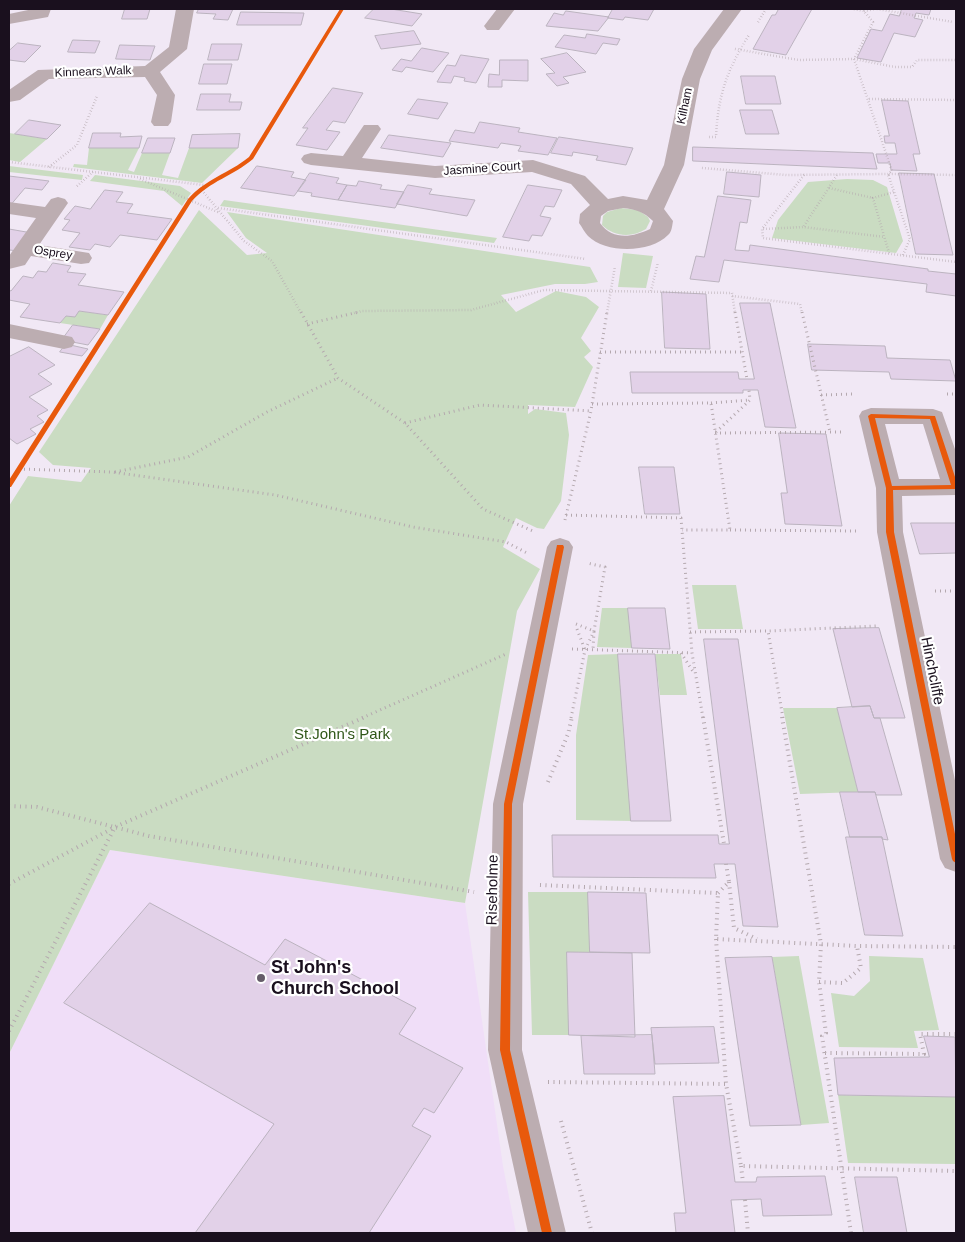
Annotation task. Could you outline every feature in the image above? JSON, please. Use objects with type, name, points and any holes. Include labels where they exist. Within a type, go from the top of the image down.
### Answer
[{"type":"street","points":[[9,19],[42,13],[42,9]]},
{"type":"street","name":"Kinnears Walk","points":[[17,98],[45,74],[150,71],[178,49],[185,9]]},
{"type":"street","points":[[493,26],[506,9]]},
{"type":"street","name":"Kilham","points":[[653,210],[674,165],[684,106],[691,80],[708,44],[732,9]]},
{"type":"street","name":"Kinnears Walk","points":[[150,71],[166,95],[161,122]]},
{"type":"street","points":[[349,162],[371,129]]},
{"type":"street","name":"Jasmine Court","points":[[311,159],[435,172],[533,166],[578,180],[603,206]]},
{"type":"street","points":[[628,203],[653,210],[663,221],[660,232],[644,241],[621,243],[608,241],[591,230],[588,223],[589,216],[603,206],[628,203]]},
{"type":"street","name":"Osprey","points":[[9,208],[54,209],[17,260],[9,263]]},
{"type":"street","name":"Osprey","points":[[25,249],[82,258]]},
{"type":"street","points":[[9,331],[64,342]]},
{"type":"street","name":"Hinchcliffe","points":[[889,488],[955,487],[933,417],[871,416],[889,488],[890,532],[909,625],[944,742],[956,859]]},
{"type":"street","name":"Riseholme","points":[[547,1233],[505,1050],[508,804],[558,557]]},
{"type":"path","points":[[756,25],[766,9]]},
{"type":"path","points":[[853,9],[864,11],[876,9],[953,22]]},
{"type":"path","points":[[854,59],[874,22],[864,11]]},
{"type":"path","points":[[708,137],[716,137],[717,109],[722,82],[750,33]]},
{"type":"path","points":[[708,44],[799,60],[854,59],[895,67],[912,67],[917,60],[955,60]]},
{"type":"path","points":[[854,59],[870,99],[892,171],[888,174]]},
{"type":"path","points":[[49,167],[78,145],[89,111],[110,72]]},
{"type":"path","points":[[870,99],[956,100]]},
{"type":"path","points":[[9,162],[205,185]]},
{"type":"path","points":[[674,165],[787,176],[837,174],[956,175]]},
{"type":"path","points":[[803,227],[837,174]]},
{"type":"path","points":[[888,174],[910,239],[903,255]]},
{"type":"path","points":[[805,175],[762,229],[763,238],[956,262]]},
{"type":"path","points":[[135,177],[222,213]]},
{"type":"path","points":[[184,209],[205,185]]},
{"type":"path","points":[[205,185],[217,208],[244,241],[272,261],[338,378],[405,423],[483,509],[534,532],[558,557]]},
{"type":"path","points":[[829,188],[873,198],[894,192]]},
{"type":"path","points":[[873,198],[889,253]]},
{"type":"path","points":[[217,208],[590,259]]},
{"type":"path","points":[[762,229],[803,227],[885,237]]},
{"type":"path","points":[[558,557],[591,411],[616,263],[608,262]]},
{"type":"path","points":[[307,324],[362,311],[471,310],[544,290],[732,293],[746,379]]},
{"type":"path","points":[[732,296],[800,304],[830,432]]},
{"type":"path","points":[[600,352],[742,352]]},
{"type":"path","points":[[112,472],[188,457],[267,412],[338,378]]},
{"type":"path","points":[[749,390],[750,400]]},
{"type":"path","points":[[592,404],[711,403],[750,400]]},
{"type":"path","points":[[715,432],[750,400]]},
{"type":"path","points":[[711,403],[730,530]]},
{"type":"path","points":[[405,423],[480,405],[591,411]]},
{"type":"path","points":[[715,432],[875,432]]},
{"type":"path","points":[[14,477],[24,461]]},
{"type":"path","points":[[19,469],[112,472],[275,495],[414,527],[506,542],[558,557],[604,567],[593,650]]},
{"type":"path","points":[[566,515],[681,518],[692,653],[724,844]]},
{"type":"path","points":[[682,530],[890,532]]},
{"type":"path","points":[[573,616],[585,650]]},
{"type":"path","points":[[576,624],[594,632]]},
{"type":"path","points":[[690,632],[909,625]]},
{"type":"path","points":[[768,631],[821,944],[819,982],[826,1033],[822,1036],[851,1233]]},
{"type":"path","points":[[546,788],[568,734],[585,650],[594,632]]},
{"type":"path","points":[[9,884],[115,827],[540,643],[585,650],[692,653]]},
{"type":"path","points":[[681,653],[696,675]]},
{"type":"path","points":[[9,806],[37,807],[159,837],[507,890],[718,894]]},
{"type":"path","points":[[9,1031],[115,827]]},
{"type":"path","points":[[726,864],[734,928],[759,940]]},
{"type":"path","points":[[728,882],[718,894],[716,939],[726,1084],[743,1182]]},
{"type":"path","points":[[716,939],[857,946],[956,947]]},
{"type":"path","points":[[819,982],[843,983],[861,968],[857,946]]},
{"type":"path","points":[[825,1053],[924,1054],[920,1034],[956,1034]]},
{"type":"path","points":[[513,1082],[726,1084]]},
{"type":"path","points":[[550,1082],[552,1092]]},
{"type":"path","points":[[558,1110],[592,1233]]},
{"type":"path","points":[[740,1166],[956,1170]]},
{"type":"path","points":[[745,1200],[748,1233]]},
{"type":"shaded area","name":"St John's Church School","points":[[110,850],[465,903],[503,1166],[516,1233],[9,1233],[9,1054]]},
{"type":"green space","points":[[9,133],[47,139],[20,162],[9,160]]},
{"type":"green space","points":[[89,148],[139,148],[128,170],[134,172],[142,153],[170,153],[162,175],[178,178],[189,148],[238,148],[202,183],[73,167],[74,164],[87,165]]},
{"type":"green space","points":[[9,166],[83,175],[82,180],[9,172]]},
{"type":"green space","points":[[95,175],[180,186],[191,193],[182,206],[164,191],[90,181]]},
{"type":"green space","points":[[847,179],[873,180],[887,187],[903,241],[896,253],[772,238],[778,220],[808,182]]},
{"type":"green space","points":[[224,200],[497,238],[494,243],[220,206]]},
{"type":"green space","points":[[621,208],[638,210],[648,217],[650,221],[646,229],[635,234],[623,235],[612,232],[602,225],[603,216],[607,212]]},
{"type":"green space","name":"St.John's Park","points":[[199,210],[247,255],[267,253],[246,238],[227,212],[590,267],[598,282],[555,284],[501,295],[516,312],[556,291],[586,297],[599,307],[581,338],[591,351],[584,357],[593,367],[575,407],[528,405],[528,414],[535,409],[566,413],[569,435],[561,501],[544,529],[537,528],[516,518],[503,547],[540,569],[517,611],[465,903],[110,850],[9,1054],[9,506],[28,476],[81,482],[91,468],[53,465],[39,452]]},
{"type":"green space","points":[[623,253],[653,256],[646,288],[618,287]]},
{"type":"green space","points":[[79,311],[108,315],[100,329],[60,323],[66,316]]},
{"type":"green space","points":[[692,585],[736,585],[743,629],[698,629]]},
{"type":"green space","points":[[602,608],[628,608],[632,648],[597,647]]},
{"type":"green space","points":[[618,654],[631,821],[576,820],[576,735],[588,655]]},
{"type":"green space","points":[[655,654],[681,654],[687,695],[660,695]]},
{"type":"green space","points":[[783,708],[837,708],[858,792],[800,794]]},
{"type":"green space","points":[[528,892],[588,892],[590,952],[567,952],[569,1035],[532,1035]]},
{"type":"green space","points":[[799,956],[829,1123],[801,1125],[772,957]]},
{"type":"green space","points":[[869,956],[923,958],[939,1030],[914,1031],[918,1048],[839,1047],[831,993],[854,996],[870,981]]},
{"type":"green space","points":[[838,1095],[956,1097],[956,1164],[848,1163]]},
{"type":"building","points":[[125,9],[150,9],[147,19],[122,19]]},
{"type":"building","points":[[199,9],[233,9],[228,20],[213,19],[216,14],[197,13]]},
{"type":"building","points":[[374,9],[391,9],[422,14],[412,26],[365,18]]},
{"type":"building","points":[[613,9],[654,9],[648,20],[625,17],[623,20],[608,18]]},
{"type":"building","points":[[779,9],[812,9],[786,55],[753,49],[772,15],[775,15]]},
{"type":"building","points":[[902,9],[931,9],[929,15],[916,13],[914,18],[923,20],[915,37],[894,33],[881,62],[857,58],[871,29],[882,31],[890,14],[899,16]]},
{"type":"building","points":[[566,11],[609,17],[598,31],[546,26],[554,13],[563,15]]},
{"type":"building","points":[[241,12],[304,13],[301,25],[237,25]]},
{"type":"building","points":[[414,31],[421,44],[381,49],[375,36]]},
{"type":"building","points":[[587,34],[620,39],[617,45],[603,43],[596,54],[555,47],[564,35],[585,38]]},
{"type":"building","points":[[73,40],[100,41],[95,53],[68,52]]},
{"type":"building","points":[[18,43],[41,46],[25,62],[9,60],[9,51]]},
{"type":"building","points":[[212,44],[242,44],[238,60],[208,60]]},
{"type":"building","points":[[120,45],[155,46],[150,60],[116,59]]},
{"type":"building","points":[[422,48],[449,53],[433,72],[406,67],[402,72],[392,70],[401,59],[411,61]]},
{"type":"building","points":[[567,53],[586,72],[563,77],[569,83],[557,86],[546,74],[555,73],[541,59]]},
{"type":"building","points":[[461,55],[489,59],[476,83],[464,81],[465,78],[454,76],[451,83],[437,82],[447,65],[455,66]]},
{"type":"building","points":[[500,60],[528,60],[528,81],[502,80],[502,87],[488,87],[489,74],[499,75]]},
{"type":"building","points":[[204,64],[232,64],[227,84],[199,84]]},
{"type":"building","points":[[741,76],[775,76],[781,104],[746,104]]},
{"type":"building","points":[[333,88],[363,93],[345,123],[333,121],[326,130],[340,132],[327,150],[296,145],[308,128],[303,128]]},
{"type":"building","points":[[201,94],[231,94],[229,102],[242,102],[240,110],[197,110]]},
{"type":"building","points":[[418,99],[448,103],[438,119],[408,114]]},
{"type":"building","points":[[882,100],[908,101],[920,154],[913,154],[917,171],[891,170],[890,163],[878,163],[876,154],[897,154],[895,143],[885,143],[884,136],[889,136]]},
{"type":"building","points":[[740,110],[772,110],[779,134],[746,134]]},
{"type":"building","points":[[29,120],[61,125],[47,139],[15,134]]},
{"type":"building","points":[[480,122],[520,128],[518,132],[557,138],[548,155],[518,151],[521,146],[501,143],[498,148],[449,141],[455,130],[474,133]]},
{"type":"building","points":[[93,133],[121,133],[120,137],[142,136],[139,148],[89,148]]},
{"type":"building","points":[[240,134],[238,148],[189,148],[192,135]]},
{"type":"building","points":[[389,135],[451,143],[443,157],[381,148]]},
{"type":"building","points":[[559,137],[633,148],[626,165],[596,160],[598,156],[573,152],[572,156],[551,153]]},
{"type":"building","points":[[148,138],[175,138],[170,153],[142,153]]},
{"type":"building","points":[[693,147],[873,153],[877,169],[693,161]]},
{"type":"building","points":[[257,166],[294,172],[291,177],[306,180],[294,196],[241,188]]},
{"type":"building","points":[[727,172],[761,175],[759,197],[724,194]]},
{"type":"building","points":[[310,173],[339,178],[336,183],[347,185],[338,200],[311,196],[312,193],[298,191]]},
{"type":"building","points":[[899,173],[934,174],[953,255],[916,254]]},
{"type":"building","points":[[9,176],[49,181],[42,190],[25,188],[9,207]]},
{"type":"building","points":[[359,181],[382,185],[380,189],[404,192],[395,208],[338,200],[347,185],[356,186]]},
{"type":"building","points":[[408,185],[432,189],[429,194],[475,200],[467,216],[397,204]]},
{"type":"building","points":[[528,185],[562,190],[554,207],[545,206],[540,216],[551,218],[542,236],[532,235],[529,241],[503,237]]},
{"type":"building","points":[[105,190],[123,192],[116,202],[133,204],[127,213],[172,219],[157,240],[120,235],[110,247],[95,244],[90,250],[69,247],[80,233],[62,230],[70,220],[64,219],[75,206],[90,209]]},
{"type":"building","points":[[718,196],[751,200],[747,223],[740,222],[735,250],[749,251],[750,245],[956,274],[956,296],[926,292],[927,284],[724,260],[719,282],[690,279],[696,256],[704,257]]},
{"type":"building","points":[[9,229],[32,233],[17,251],[10,250],[9,252]]},
{"type":"building","points":[[53,263],[71,266],[67,272],[86,274],[78,285],[124,292],[108,315],[79,311],[75,317],[66,316],[60,323],[20,317],[30,304],[9,300],[9,290],[11,291],[23,276],[33,278],[38,271],[46,272]]},
{"type":"building","points":[[662,292],[706,294],[710,349],[665,348]]},
{"type":"building","points":[[740,303],[770,303],[796,428],[765,427],[758,390],[743,390],[743,393],[632,393],[630,372],[738,372],[739,379],[754,379]]},
{"type":"building","points":[[73,325],[100,329],[88,345],[62,340]]},
{"type":"building","points":[[66,344],[88,349],[82,356],[60,352]]},
{"type":"building","points":[[808,344],[885,346],[887,358],[950,360],[956,381],[891,379],[889,372],[812,370]]},
{"type":"building","points":[[29,347],[55,365],[38,374],[52,384],[29,397],[48,410],[37,416],[44,422],[30,429],[36,434],[17,444],[9,438],[9,357]]},
{"type":"building","points":[[779,433],[826,434],[842,526],[785,524],[781,493],[787,493]]},
{"type":"building","points":[[639,467],[674,467],[680,514],[645,514]]},
{"type":"building","points":[[911,523],[956,523],[956,553],[920,554]]},
{"type":"building","points":[[628,608],[665,608],[670,649],[632,648]]},
{"type":"building","points":[[879,628],[905,718],[874,718],[870,706],[852,707],[833,629]]},
{"type":"building","points":[[704,639],[738,639],[778,927],[743,926],[735,864],[714,864],[716,878],[553,877],[552,835],[718,835],[719,844],[729,844]]},
{"type":"building","points":[[618,654],[655,654],[671,821],[631,821]]},
{"type":"building","points":[[870,706],[874,718],[880,718],[902,795],[876,795],[875,792],[858,792],[837,708]]},
{"type":"building","points":[[840,792],[875,792],[888,840],[882,839],[882,837],[850,837]]},
{"type":"building","points":[[846,837],[882,837],[903,936],[865,935]]},
{"type":"building","points":[[588,892],[646,893],[650,953],[590,952]]},
{"type":"building","points":[[150,903],[265,965],[285,939],[416,1008],[399,1034],[463,1068],[434,1113],[424,1108],[412,1126],[431,1136],[369,1233],[195,1233],[274,1124],[64,1003]]},
{"type":"building","points":[[567,952],[632,953],[635,1037],[569,1035]]},
{"type":"building","points":[[772,957],[801,1125],[750,1126],[725,958]]},
{"type":"building","points":[[714,1027],[719,1063],[655,1064],[651,1028]]},
{"type":"building","points":[[652,1035],[655,1074],[584,1074],[581,1036]]},
{"type":"building","points":[[924,1036],[955,1037],[956,1097],[838,1095],[834,1058],[929,1057]]},
{"type":"building","points":[[724,1096],[735,1182],[756,1182],[757,1177],[825,1176],[832,1215],[763,1216],[761,1199],[731,1200],[735,1233],[676,1233],[674,1213],[686,1213],[673,1097]]},
{"type":"building","points":[[855,1177],[897,1177],[907,1233],[864,1233]]},
{"type":"cycle path","points":[[9,485],[190,200],[212,181],[236,169],[251,158],[342,9]]},
{"type":"cycle path","points":[[889,488],[955,487],[933,417],[871,416],[889,488],[890,532],[956,859]]},
{"type":"cycle path","points":[[547,1233],[505,1050],[508,804],[560,547]]},
{"type":"place","name":"St John's Church School","points":[[261,978]]}]
